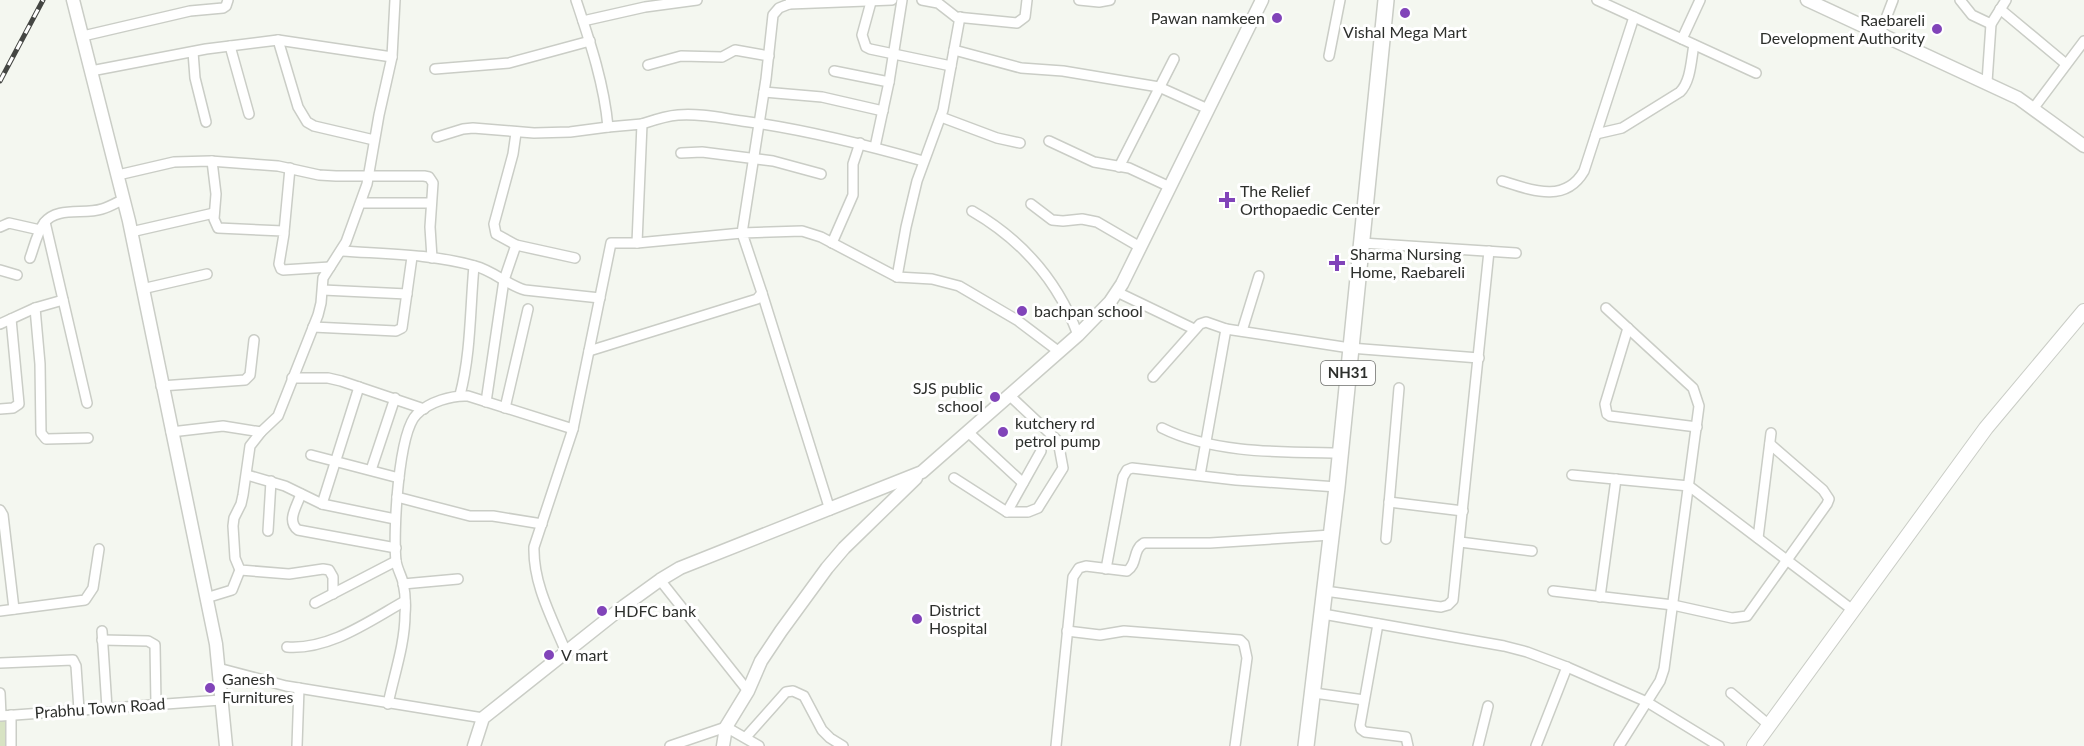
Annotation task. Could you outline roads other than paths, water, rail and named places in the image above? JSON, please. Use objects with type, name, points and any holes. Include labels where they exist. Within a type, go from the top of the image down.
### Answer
[{"type":"highway","name":"NH31","points":[[1306,746],[1337,487],[1386,0]]},
{"type":"main road","points":[[1754,746],[1986,428],[2084,311]]},
{"type":"street","points":[[83,36],[190,11],[223,8],[228,0]]},
{"type":"street","points":[[206,598],[232,590],[240,570],[235,558],[233,526],[236,511],[241,504],[250,446],[278,416],[321,303],[323,278],[342,251],[361,203],[392,57],[395,0]]},
{"type":"street","points":[[576,0],[603,87],[608,127]]},
{"type":"street","points":[[583,21],[645,7],[697,0]]},
{"type":"street","points":[[830,510],[742,233],[760,123],[773,15],[778,8],[790,2],[892,0]]},
{"type":"street","points":[[875,147],[889,82],[902,0]]},
{"type":"street","points":[[922,0],[938,3],[951,15],[1017,23],[1025,17],[1027,0]]},
{"type":"street","points":[[1079,0],[1099,2],[1110,0]]},
{"type":"street","points":[[723,746],[726,727],[748,691],[770,646],[827,568],[885,506],[1078,335],[1117,292],[1262,0]]},
{"type":"street","points":[[1329,56],[1340,0]]},
{"type":"street","points":[[1597,0],[1756,73]]},
{"type":"street","points":[[1682,39],[1700,0]]},
{"type":"street","points":[[1807,0],[2018,98],[2084,146]]},
{"type":"street","points":[[1880,34],[1893,0]]},
{"type":"street","points":[[1960,0],[1972,15],[1991,24]]},
{"type":"street","points":[[1987,82],[1991,24],[2006,0]]},
{"type":"street","points":[[73,1],[124,199],[216,644],[226,746]]},
{"type":"street","points":[[871,2],[862,35],[864,43],[870,49],[951,66]]},
{"type":"street","points":[[2000,9],[2066,64]]},
{"type":"street","points":[[897,277],[906,227],[923,161],[941,117],[960,17]]},
{"type":"street","points":[[1502,181],[1535,191],[1548,192],[1563,190],[1578,182],[1584,171],[1634,17]]},
{"type":"street","points":[[91,71],[193,52],[278,40],[392,57]]},
{"type":"street","points":[[278,40],[298,107],[307,122],[314,126],[374,140]]},
{"type":"street","points":[[435,69],[509,63],[590,41]]},
{"type":"street","points":[[2033,109],[2084,41]]},
{"type":"street","points":[[1596,134],[1622,128],[1686,87],[1694,45]]},
{"type":"street","points":[[230,46],[249,114]]},
{"type":"street","points":[[648,65],[681,56],[722,57],[735,50],[769,56]]},
{"type":"street","points":[[954,50],[1021,68],[1063,71],[1159,87],[1208,109]]},
{"type":"street","points":[[193,52],[195,78],[206,122]]},
{"type":"street","points":[[1119,167],[1174,58]]},
{"type":"street","points":[[834,70],[889,82]]},
{"type":"street","points":[[764,92],[822,97],[883,111]]},
{"type":"street","points":[[437,137],[473,128],[516,133],[551,133],[642,124],[670,116],[706,116],[760,123],[860,143],[923,161]]},
{"type":"street","points":[[941,117],[997,138],[1020,143]]},
{"type":"street","points":[[637,243],[642,124]]},
{"type":"street","points":[[516,133],[494,230],[500,237],[516,245],[575,258]]},
{"type":"street","points":[[1049,141],[1094,162],[1129,168],[1170,187]]},
{"type":"street","points":[[832,243],[853,195],[853,164],[860,143]]},
{"type":"street","points":[[681,153],[702,152],[773,161],[821,174]]},
{"type":"street","points":[[118,175],[174,162],[212,161],[290,168],[319,174],[429,177],[433,183],[430,227],[432,258]]},
{"type":"street","points":[[212,161],[216,194],[214,223],[218,228],[284,232]]},
{"type":"street","points":[[290,168],[279,264],[281,269],[286,271],[330,267]]},
{"type":"street","points":[[30,258],[43,226],[52,216],[60,212],[89,212],[102,209],[124,199]]},
{"type":"street","points":[[361,203],[431,203]]},
{"type":"street","points":[[1031,204],[1052,220],[1082,219],[1097,222],[1140,247]]},
{"type":"street","points":[[972,211],[991,223],[1038,263],[1050,279],[1078,335]]},
{"type":"street","points":[[131,232],[214,213]]},
{"type":"street","points":[[0,227],[9,223],[43,226]]},
{"type":"street","points":[[43,226],[87,403]]},
{"type":"street","points":[[566,652],[541,590],[535,569],[534,547],[573,429],[611,243],[802,231],[821,237],[897,277],[932,279],[959,286],[978,295],[1017,320],[1058,351]]},
{"type":"street","points":[[1362,243],[1516,253]]},
{"type":"street","points":[[486,402],[504,280],[516,245]]},
{"type":"street","points":[[342,251],[432,258],[488,270],[516,288],[600,298]]},
{"type":"street","points":[[1325,591],[1441,606],[1448,605],[1455,594],[1489,251]]},
{"type":"street","points":[[313,327],[399,330],[403,325],[412,257]]},
{"type":"street","points":[[460,396],[468,359],[469,314],[474,266]]},
{"type":"street","points":[[0,270],[17,275]]},
{"type":"street","points":[[142,289],[207,274]]},
{"type":"street","points":[[1242,331],[1259,276]]},
{"type":"street","points":[[323,290],[407,294]]},
{"type":"street","points":[[1117,292],[1194,329]]},
{"type":"street","points":[[589,351],[757,299],[762,293]]},
{"type":"street","points":[[0,324],[35,308],[63,300]]},
{"type":"street","points":[[35,308],[40,364],[41,433],[46,439],[88,438]]},
{"type":"street","points":[[1606,308],[1693,388],[1699,406],[1664,669],[1660,681],[1619,746]]},
{"type":"street","points":[[505,408],[528,309]]},
{"type":"street","points":[[0,409],[13,408],[19,404],[11,319]]},
{"type":"street","points":[[1152,377],[1194,329],[1206,322],[1226,329],[1350,348],[1479,358]]},
{"type":"street","points":[[1628,328],[1605,404],[1607,414],[1697,427]]},
{"type":"street","points":[[1200,475],[1226,329]]},
{"type":"street","points":[[161,386],[245,380],[250,375],[254,340]]},
{"type":"street","points":[[292,378],[328,378],[424,409]]},
{"type":"street","points":[[322,504],[359,387]]},
{"type":"street","points":[[1386,539],[1398,388]]},
{"type":"street","points":[[954,478],[1007,512],[1028,512],[1038,508],[1063,468],[1058,441],[1010,395]]},
{"type":"street","points":[[388,704],[405,624],[403,584],[396,561],[397,497],[401,458],[411,423],[416,415],[435,403],[468,396],[573,429]]},
{"type":"street","points":[[371,470],[395,398]]},
{"type":"street","points":[[171,432],[223,426],[261,432]]},
{"type":"street","points":[[1162,428],[1181,436],[1206,442],[1279,452],[1340,453]]},
{"type":"street","points":[[968,432],[1023,483]]},
{"type":"street","points":[[1758,538],[1771,433]]},
{"type":"street","points":[[1553,591],[1673,605],[1732,618],[1747,616],[1828,500],[1823,490],[1770,444]]},
{"type":"street","points":[[1007,512],[1041,451]]},
{"type":"street","points":[[311,455],[399,478]]},
{"type":"street","points":[[1106,569],[1123,477],[1127,470],[1137,469],[1236,480],[1337,487]]},
{"type":"street","points":[[474,746],[483,718],[660,580],[680,568],[922,472]]},
{"type":"street","points":[[247,475],[271,481],[322,504],[395,519]]},
{"type":"street","points":[[1572,475],[1689,486],[1854,611]]},
{"type":"street","points":[[1600,597],[1616,479]]},
{"type":"street","points":[[268,531],[271,481]]},
{"type":"street","points":[[301,494],[292,520],[292,524],[298,530],[396,548]]},
{"type":"street","points":[[397,497],[470,516],[493,516],[542,524]]},
{"type":"street","points":[[1389,502],[1463,511]]},
{"type":"street","points":[[0,510],[3,515],[14,609]]},
{"type":"street","points":[[1056,746],[1067,631],[1075,572],[1079,568],[1086,566],[1122,572],[1131,569],[1136,550],[1144,543],[1210,543],[1331,535]]},
{"type":"street","points":[[1460,542],[1532,551]]},
{"type":"street","points":[[0,611],[81,601],[88,598],[93,588],[99,549]]},
{"type":"street","points":[[315,603],[396,561]]},
{"type":"street","points":[[240,570],[289,574],[318,569],[329,570],[333,577],[333,594]]},
{"type":"street","points":[[403,584],[458,579]]},
{"type":"street","points":[[660,580],[748,691]]},
{"type":"street","points":[[287,647],[304,648],[335,639],[405,601]]},
{"type":"street","points":[[1323,614],[1527,652],[1647,702],[1719,746]]},
{"type":"street","points":[[1378,624],[1360,725],[1365,732],[1406,737],[1408,746]]},
{"type":"street","points":[[1067,631],[1100,635],[1124,630],[1240,640],[1244,644],[1247,658],[1235,746]]},
{"type":"street","points":[[107,708],[102,635],[148,641],[155,645],[156,704]]},
{"type":"street","points":[[0,663],[74,660],[79,710]]},
{"type":"street","points":[[1536,746],[1567,667]]},
{"type":"street","points":[[218,668],[299,688],[483,718]]},
{"type":"street","points":[[297,746],[299,688]]},
{"type":"street","points":[[746,737],[786,692],[793,691],[804,696],[822,730],[843,746]]},
{"type":"street","name":"Prabhu Town Road","points":[[0,693],[0,716],[221,700]]},
{"type":"street","points":[[1314,693],[1364,700]]},
{"type":"street","points":[[1731,693],[1769,725]]},
{"type":"street","points":[[1478,746],[1488,706]]},
{"type":"street","points":[[11,715],[11,746]]},
{"type":"street","points":[[670,746],[726,727],[759,746]]},
{"type":"railway","points":[[0,81],[43,0]]},
{"type":"place","name":"Vishal Mega Mart","points":[[1405,13]]},
{"type":"place","name":"Pawan namkeen","points":[[1277,18]]},
{"type":"place","name":"Raebareli Development Authority","points":[[1937,29]]},
{"type":"place","name":"The Relief Orthopaedic Center","points":[[1227,200]]},
{"type":"place","name":"Sharma Nursing Home, Raebareli","points":[[1337,263]]},
{"type":"place","name":"bachpan school","points":[[1022,311]]},
{"type":"place","name":"SJS public school","points":[[995,397]]},
{"type":"place","name":"kutchery rd petrol pump","points":[[1003,432]]},
{"type":"place","name":"HDFC bank","points":[[602,611]]},
{"type":"place","name":"District Hospital","points":[[917,619]]},
{"type":"place","name":"V mart","points":[[549,655]]},
{"type":"place","name":"Ganesh Furnitures","points":[[210,688]]}]
